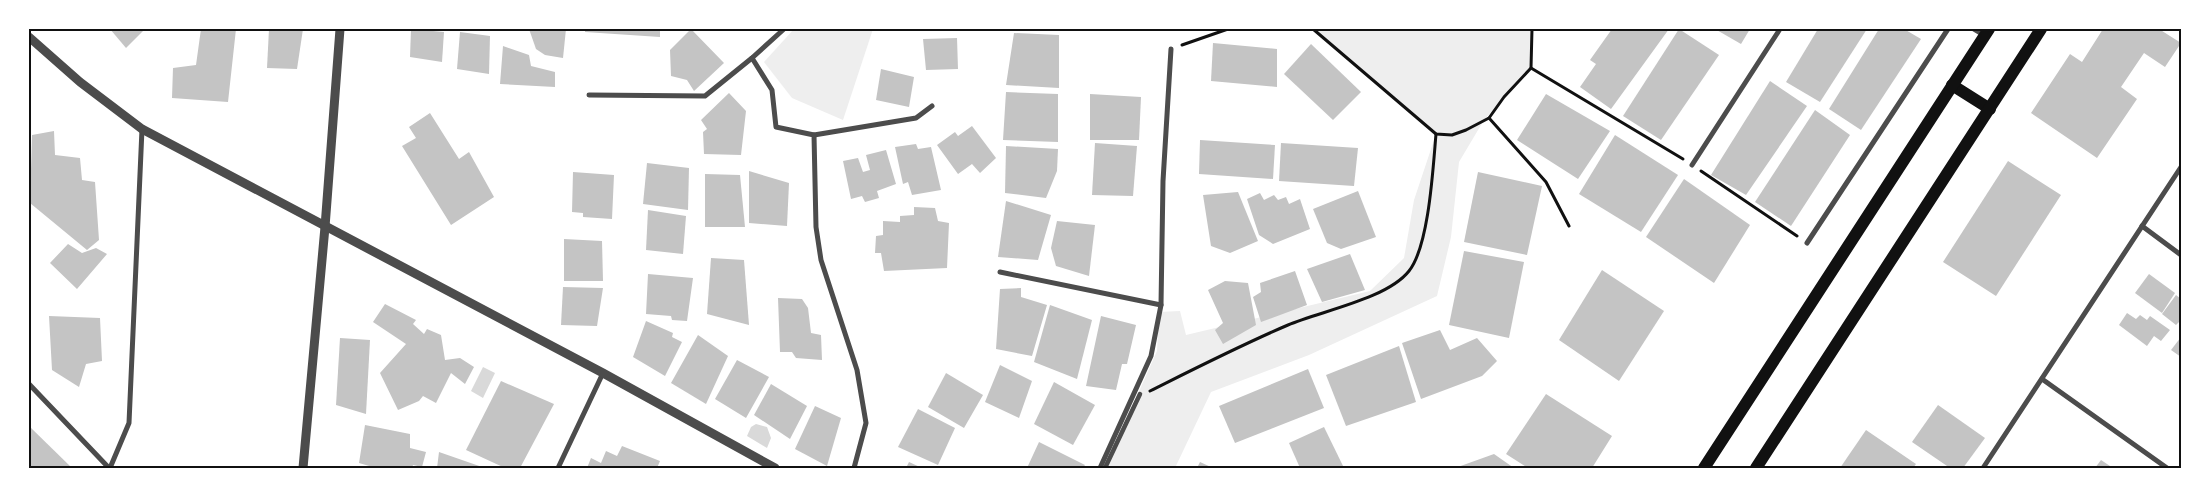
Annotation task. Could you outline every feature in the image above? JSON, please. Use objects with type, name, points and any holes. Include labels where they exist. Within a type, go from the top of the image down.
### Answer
[{"type":"main road","points":[[1756,468],[2041,29]]},
{"type":"main road","points":[[1704,468],[1952,85],[1983,31]]},
{"type":"main road","points":[[1952,85],[1990,109]]},
{"type":"street","points":[[303,468],[325,227],[340,29]]},
{"type":"street","points":[[589,95],[705,96],[784,29]]},
{"type":"street","points":[[1692,165],[1780,29]]},
{"type":"street","points":[[1807,242],[1948,29]]},
{"type":"street","points":[[29,37],[80,82],[142,128],[325,227],[603,373],[775,468]]},
{"type":"street","points":[[1100,468],[1152,356],[1161,305],[1163,181],[1171,49]]},
{"type":"street","points":[[752,58],[772,90],[776,127],[814,135],[916,118],[932,106]]},
{"type":"street","points":[[29,384],[109,468],[129,423],[142,128]]},
{"type":"street","points":[[814,135],[816,227],[821,260],[857,370],[866,423],[854,468]]},
{"type":"street","points":[[1983,468],[2181,167]]},
{"type":"street","points":[[2142,226],[2181,255]]},
{"type":"street","points":[[1000,272],[1161,305]]},
{"type":"street","points":[[558,468],[603,373]]},
{"type":"street","points":[[2042,379],[2167,468]]},
{"type":"street","points":[[1105,468],[1140,394]]},
{"type":"path","points":[[1171,49],[1228,29]]},
{"type":"path","points":[[1313,29],[1436,134],[1452,135],[1488,118],[1504,97],[1532,68],[1532,29]]},
{"type":"path","points":[[1488,118],[1546,182],[1568,226]]},
{"type":"path","points":[[1140,394],[1290,324],[1383,291],[1409,271],[1422,242],[1430,195],[1436,134]]},
{"type":"shaded area","points":[[794,29],[873,29],[843,120],[792,98],[764,62]]},
{"type":"shaded area","points":[[1311,29],[1532,29],[1531,68],[1484,120],[1459,162],[1451,237],[1437,296],[1309,355],[1211,392],[1175,468],[1105,468],[1157,351],[1159,312],[1180,311],[1186,335],[1370,291],[1404,258],[1414,200],[1436,134]]},
{"type":"shaded area","points":[[483,367],[495,373],[483,398],[471,391]]},
{"type":"shaded area","points":[[756,424],[767,427],[771,438],[767,448],[747,436],[751,427]]},
{"type":"building","points":[[110,29],[145,29],[126,48]]},
{"type":"building","points":[[201,29],[236,29],[228,102],[172,98],[173,68],[196,65]]},
{"type":"building","points":[[269,29],[303,29],[297,69],[267,68]]},
{"type":"building","points":[[411,29],[444,32],[442,62],[410,57]]},
{"type":"building","points":[[529,29],[566,29],[563,58],[545,55],[536,49]]},
{"type":"building","points":[[585,29],[660,29],[660,37],[585,32]]},
{"type":"building","points":[[691,29],[724,63],[694,91],[687,80],[671,76],[670,50]]},
{"type":"building","points":[[1612,29],[1669,29],[1611,109],[1580,87],[1596,64],[1590,60]]},
{"type":"building","points":[[1679,29],[1719,55],[1661,140],[1623,116]]},
{"type":"building","points":[[1715,29],[1750,29],[1741,44]]},
{"type":"building","points":[[1818,29],[1867,29],[1820,102],[1786,82]]},
{"type":"building","points":[[1879,29],[1904,29],[1921,39],[1861,130],[1829,109]]},
{"type":"building","points":[[2103,29],[2159,29],[2181,43],[2165,67],[2144,53],[2121,87],[2137,99],[2097,158],[2031,113],[2070,54],[2082,62]]},
{"type":"building","points":[[460,32],[490,36],[489,74],[457,69]]},
{"type":"building","points":[[1014,33],[1059,35],[1059,88],[1006,85]]},
{"type":"building","points":[[957,38],[958,69],[926,70],[923,39]]},
{"type":"building","points":[[1213,43],[1277,49],[1277,87],[1211,81]]},
{"type":"building","points":[[1311,44],[1361,92],[1333,120],[1284,74]]},
{"type":"building","points":[[503,46],[529,55],[531,66],[555,72],[555,87],[500,84]]},
{"type":"building","points":[[881,69],[914,77],[909,107],[876,100]]},
{"type":"building","points":[[1770,81],[1807,106],[1746,195],[1711,175]]},
{"type":"building","points":[[1006,92],[1058,94],[1058,142],[1003,140]]},
{"type":"building","points":[[729,93],[746,111],[741,155],[704,154],[703,132],[707,129],[701,120]]},
{"type":"building","points":[[1090,94],[1141,97],[1139,140],[1090,140]]},
{"type":"building","points":[[1546,94],[1610,131],[1578,179],[1517,140]]},
{"type":"building","points":[[1815,110],[1850,135],[1791,226],[1755,202]]},
{"type":"building","points":[[430,113],[459,159],[469,152],[494,197],[451,225],[402,146],[416,138],[409,127]]},
{"type":"building","points":[[972,126],[996,158],[980,173],[972,164],[958,174],[937,145],[955,132],[958,136]]},
{"type":"building","points":[[54,131],[55,155],[80,158],[82,180],[95,182],[99,240],[87,250],[30,203],[32,135]]},
{"type":"building","points":[[1615,135],[1678,175],[1641,232],[1579,194]]},
{"type":"building","points":[[1200,140],[1275,145],[1273,179],[1199,174]]},
{"type":"building","points":[[1095,143],[1137,146],[1133,196],[1092,195]]},
{"type":"building","points":[[1281,143],[1358,148],[1354,186],[1279,181]]},
{"type":"building","points":[[916,144],[918,149],[931,147],[941,190],[912,195],[908,182],[903,184],[895,147]]},
{"type":"building","points":[[1006,146],[1058,149],[1057,171],[1046,198],[1005,193]]},
{"type":"building","points":[[886,150],[896,184],[877,191],[879,198],[865,202],[862,196],[851,199],[843,161],[858,158],[863,172],[870,170],[866,155]]},
{"type":"building","points":[[2008,161],[2061,195],[1996,296],[1943,262]]},
{"type":"building","points":[[647,163],[689,168],[688,210],[643,204]]},
{"type":"building","points":[[749,171],[789,183],[787,226],[749,223]]},
{"type":"building","points":[[573,172],[614,175],[612,219],[583,217],[583,213],[572,212]]},
{"type":"building","points":[[1478,172],[1542,186],[1527,255],[1464,242]]},
{"type":"building","points":[[705,174],[740,175],[745,227],[705,227]]},
{"type":"building","points":[[1684,179],[1750,225],[1714,283],[1646,237]]},
{"type":"building","points":[[1358,191],[1376,237],[1341,249],[1327,243],[1313,209]]},
{"type":"building","points":[[1238,192],[1258,241],[1230,253],[1211,246],[1203,195]]},
{"type":"building","points":[[1260,193],[1264,200],[1274,195],[1278,200],[1286,197],[1289,204],[1300,199],[1310,229],[1273,244],[1259,235],[1247,199]]},
{"type":"building","points":[[1006,201],[1051,215],[1038,260],[998,257]]},
{"type":"building","points":[[914,207],[935,208],[938,221],[949,223],[947,268],[884,271],[881,253],[875,253],[876,236],[883,235],[883,221],[900,222],[900,216],[914,215]]},
{"type":"building","points":[[648,210],[686,216],[683,254],[646,250]]},
{"type":"building","points":[[1057,221],[1095,225],[1089,276],[1056,266],[1051,248]]},
{"type":"building","points":[[564,239],[602,241],[603,281],[564,281]]},
{"type":"building","points":[[68,244],[82,253],[96,248],[107,254],[77,289],[50,263]]},
{"type":"building","points":[[1464,251],[1524,262],[1509,338],[1449,325]]},
{"type":"building","points":[[1350,254],[1365,290],[1322,302],[1307,269]]},
{"type":"building","points":[[711,258],[744,260],[749,325],[707,314]]},
{"type":"building","points":[[1602,270],[1664,311],[1619,381],[1559,340]]},
{"type":"building","points":[[1295,271],[1307,305],[1261,322],[1253,297],[1261,292],[1260,283]]},
{"type":"building","points":[[648,274],[693,278],[687,321],[672,320],[671,316],[646,314]]},
{"type":"building","points":[[2149,274],[2175,293],[2162,313],[2135,293]]},
{"type":"building","points":[[1225,281],[1248,283],[1256,325],[1223,344],[1215,330],[1223,323],[1208,290]]},
{"type":"building","points":[[563,287],[603,288],[597,326],[561,325]]},
{"type":"building","points":[[1021,288],[1021,297],[1047,305],[1032,356],[996,349],[1000,289]]},
{"type":"building","points":[[2176,295],[2181,299],[2181,322],[2176,325],[2162,314]]},
{"type":"building","points":[[778,298],[802,299],[808,308],[811,333],[821,335],[822,360],[796,358],[792,352],[780,352]]},
{"type":"building","points":[[385,304],[416,320],[413,324],[424,334],[427,329],[441,335],[445,360],[460,358],[474,367],[465,384],[451,373],[436,403],[423,396],[419,401],[398,410],[380,373],[406,344],[373,322]]},
{"type":"building","points":[[1050,305],[1092,320],[1077,379],[1034,362]]},
{"type":"building","points":[[2127,313],[2136,319],[2140,315],[2147,320],[2150,316],[2170,330],[2161,341],[2154,336],[2147,346],[2119,325]]},
{"type":"building","points":[[49,316],[100,318],[102,361],[86,364],[79,387],[52,370]]},
{"type":"building","points":[[1101,316],[1136,325],[1127,364],[1122,364],[1116,390],[1086,386]]},
{"type":"building","points":[[646,321],[673,333],[672,337],[682,342],[665,376],[633,357]]},
{"type":"building","points":[[1440,330],[1450,350],[1477,338],[1497,361],[1482,376],[1421,399],[1402,343]]},
{"type":"building","points":[[698,335],[728,356],[706,404],[671,383]]},
{"type":"building","points":[[2181,337],[2181,357],[2171,350]]},
{"type":"building","points":[[340,338],[370,340],[366,414],[336,405]]},
{"type":"building","points":[[1399,346],[1416,402],[1346,426],[1326,375]]},
{"type":"building","points":[[737,360],[769,377],[746,418],[715,399]]},
{"type":"building","points":[[1000,365],[1032,381],[1019,418],[985,402]]},
{"type":"building","points":[[1308,369],[1324,408],[1235,443],[1219,406]]},
{"type":"building","points":[[946,373],[983,395],[964,428],[928,407]]},
{"type":"building","points":[[501,381],[554,404],[520,468],[505,468],[466,450]]},
{"type":"building","points":[[1054,382],[1095,405],[1073,445],[1034,424]]},
{"type":"building","points":[[771,384],[807,406],[790,439],[754,415]]},
{"type":"building","points":[[1546,394],[1612,436],[1592,468],[1528,468],[1506,454]]},
{"type":"building","points":[[1938,405],[1985,438],[1963,468],[1950,468],[1912,442]]},
{"type":"building","points":[[815,406],[841,418],[827,466],[795,449]]},
{"type":"building","points":[[918,409],[955,428],[938,465],[898,447]]},
{"type":"building","points":[[365,425],[410,434],[410,448],[426,452],[422,467],[413,465],[412,468],[376,468],[359,463]]},
{"type":"building","points":[[29,426],[72,468],[29,468]]},
{"type":"building","points":[[1324,427],[1344,468],[1300,468],[1289,443]]},
{"type":"building","points":[[1866,430],[1916,464],[1913,468],[1840,468]]},
{"type":"building","points":[[1039,442],[1085,465],[1083,468],[1027,468]]},
{"type":"building","points":[[622,446],[660,461],[657,468],[587,468],[591,458],[601,463],[606,451],[617,456]]},
{"type":"building","points":[[439,452],[485,468],[437,468]]},
{"type":"building","points":[[1494,454],[1514,468],[1455,468]]},
{"type":"building","points":[[2101,460],[2113,468],[2095,468]]},
{"type":"building","points":[[909,462],[922,468],[906,468]]},
{"type":"building","points":[[1200,462],[1213,468],[1197,468]]}]
